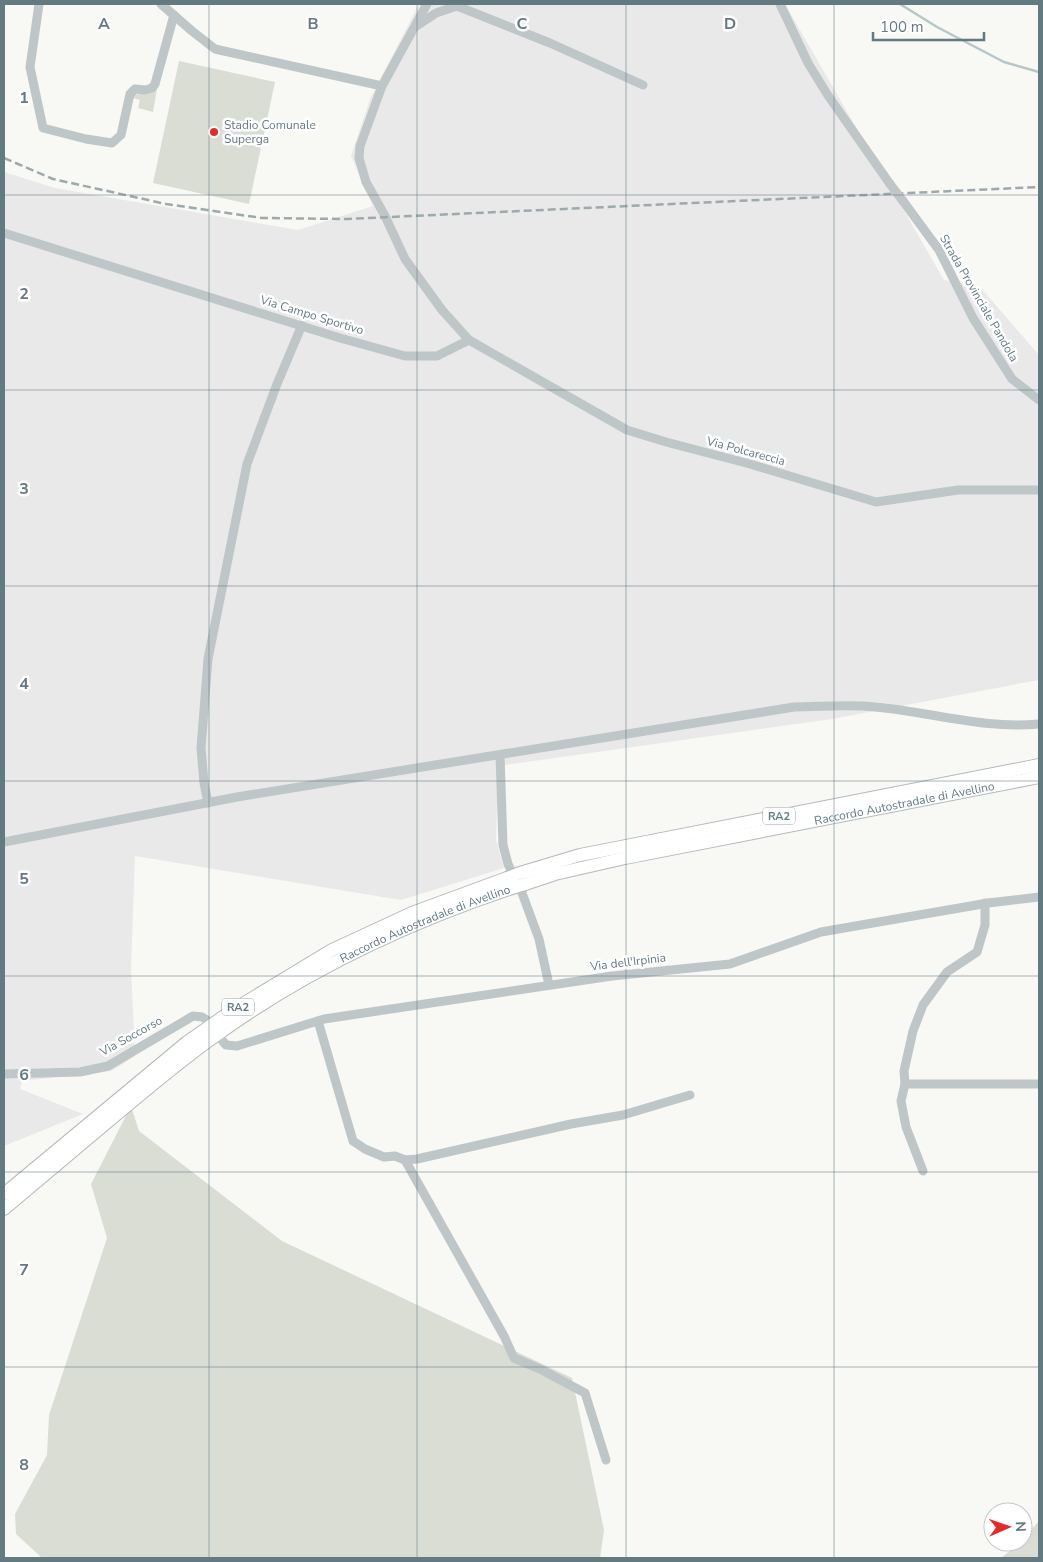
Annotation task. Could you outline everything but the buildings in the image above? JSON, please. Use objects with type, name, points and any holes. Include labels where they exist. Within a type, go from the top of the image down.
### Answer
[{"type":"highway","name":"Raccordo Autostradale di Avellino","points":[[4,1209],[176,1065],[216,1034],[318,972],[374,943],[433,916],[580,855],[1039,765]]},
{"type":"highway","name":"Raccordo Autostradale di Avellino","points":[[522,878],[555,874],[625,858],[1039,776]]},
{"type":"highway","name":"Raccordo Autostradale di Avellino","points":[[4,1194],[186,1043],[233,1010],[332,950],[412,913],[510,883]]},
{"type":"street","points":[[39,4],[30,67],[44,128],[86,139],[112,143],[121,135],[130,94],[135,89],[145,90],[152,88],[155,84],[174,15]]},
{"type":"street","points":[[160,4],[215,49],[382,86]]},
{"type":"street","points":[[427,4],[382,86],[360,146],[359,158],[366,182],[386,216],[400,250],[411,269],[456,327],[469,340]]},
{"type":"street","points":[[413,29],[436,13],[455,4],[550,43],[643,85]]},
{"type":"street","name":"Strada Provinciale Pandola","points":[[780,4],[808,63],[827,94],[939,250],[973,318],[1012,379],[1039,400]]},
{"type":"street","name":"Via Campo Sportivo","points":[[4,233],[302,326],[405,356],[437,356],[469,340]]},
{"type":"street","points":[[208,803],[201,748],[208,659],[247,464],[277,384],[302,326]]},
{"type":"street","name":"Via Polcareccia","points":[[469,340],[627,430],[750,464],[876,502],[958,490],[1039,490]]},
{"type":"street","points":[[4,842],[208,803],[794,708],[874,707],[981,724],[1014,726],[1039,724]]},
{"type":"street","points":[[500,755],[503,846],[508,864],[522,893],[539,939],[549,985]]},
{"type":"street","name":"Via dell'Irpinia","points":[[221,1039],[226,1046],[237,1046],[318,1021],[612,976],[730,964],[822,932],[985,903],[1039,897]]},
{"type":"street","points":[[923,1171],[906,1127],[901,1101],[905,1084],[904,1071],[913,1031],[923,1005],[947,972],[977,952],[985,926],[985,903]]},
{"type":"street","name":"Via Soccorso","points":[[4,1074],[80,1072],[108,1066],[188,1018],[202,1016],[207,1020]]},
{"type":"street","points":[[318,1021],[353,1141],[365,1149],[384,1157],[395,1156],[405,1160],[417,1159],[571,1124],[623,1115],[690,1095]]},
{"type":"street","points":[[905,1084],[1039,1084]]},
{"type":"street","points":[[405,1160],[504,1336],[514,1358],[540,1368],[585,1393],[606,1460]]},
{"type":"shaded area","points":[[419,4],[785,4],[944,280],[980,287],[1039,355],[1039,680],[832,719],[498,766],[496,840],[504,868],[401,900],[135,856],[131,969],[135,1056],[112,1071],[22,1081],[20,1089],[83,1114],[4,1146],[4,172],[55,188],[298,230],[373,206],[351,156],[370,99]]},
{"type":"shaded area","name":"Stadio Comunale Superga","points":[[179,61],[275,82],[249,204],[153,183]]},
{"type":"shaded area","points":[[157,89],[153,112],[138,108],[140,100],[133,98],[133,96],[150,93]]},
{"type":"shaded area","points":[[131,1106],[139,1131],[282,1241],[572,1378],[604,1530],[600,1558],[42,1558],[16,1534],[15,1514],[47,1455],[49,1415],[107,1238],[91,1184]]},
{"type":"shaded area","points":[[1039,1521],[1039,1558],[1001,1558],[1008,1552],[1033,1552],[1033,1528]]},
{"type":"waterway","points":[[900,4],[937,27],[1004,62],[1039,72]]},
{"type":"railway","points":[[4,158],[53,179],[166,204],[262,218],[347,219],[1039,187]]},
{"type":"place","name":"Stadio Comunale Superga","points":[[214,132]]}]
